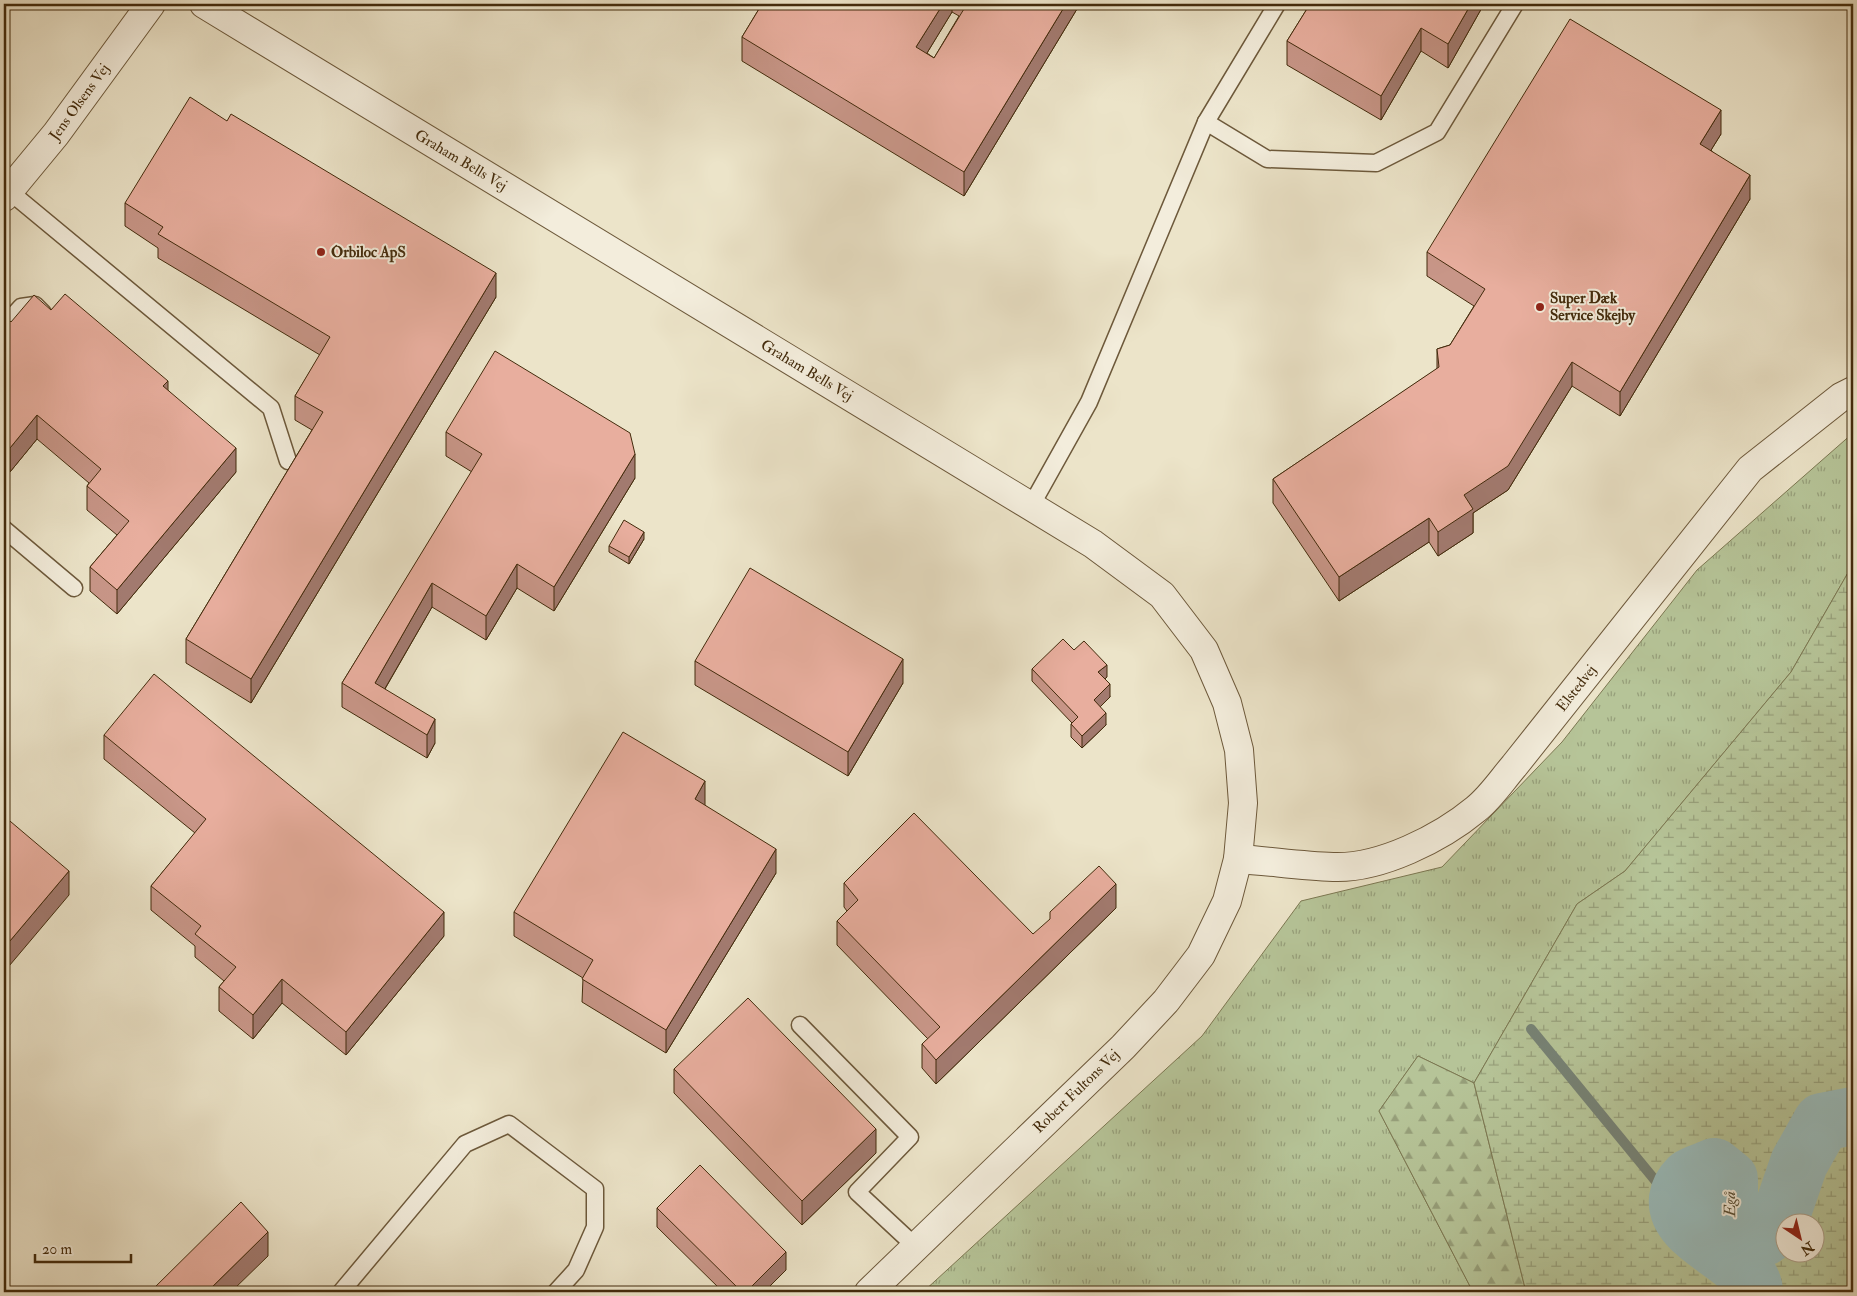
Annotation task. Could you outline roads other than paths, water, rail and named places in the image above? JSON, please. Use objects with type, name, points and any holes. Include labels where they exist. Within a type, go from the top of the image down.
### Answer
[{"type":"street","name":"Jens Olsens Vej","points":[[6,194],[56,134],[151,4]]},
{"type":"street","name":"Graham Bells Vej","points":[[204,4],[1093,544],[1162,595],[1204,650],[1227,703],[1239,750],[1243,803],[1238,859]]},
{"type":"street","name":"Elstedvej","points":[[1238,859],[1335,867],[1365,863],[1405,851],[1443,832],[1478,808],[1514,766],[1750,470],[1841,397],[1853,391]]},
{"type":"street","name":"Robert Fultons Vej","points":[[869,1292],[1123,1047],[1166,1001],[1201,955],[1227,901],[1238,859]]},
{"type":"lane","points":[[1031,506],[1089,402],[1206,122],[1277,4]]},
{"type":"lane","points":[[1206,122],[1267,158],[1376,163],[1437,132],[1515,4]]},
{"type":"lane","points":[[6,194],[271,408],[288,461]]},
{"type":"lane","points":[[4,326],[21,307],[35,305],[50,319]]},
{"type":"lane","points":[[4,529],[74,588]]},
{"type":"lane","points":[[800,1025],[910,1137],[857,1192],[915,1246]]},
{"type":"lane","points":[[341,1292],[465,1144],[509,1124],[595,1190],[595,1227],[576,1270],[556,1292]]},
{"type":"waterway","points":[[1531,1029],[1677,1207]]},
{"type":"waterway","name":"Egå","points":[[1754,1292],[1751,1280],[1741,1268],[1700,1237],[1688,1225],[1680,1212],[1678,1198],[1682,1187],[1689,1178],[1714,1167],[1729,1179],[1729,1224],[1740,1234],[1764,1237],[1777,1227],[1799,1163],[1822,1122],[1853,1116]]},
{"type":"place","name":"Orbiloc ApS","points":[[321,252]]},
{"type":"place","name":"Super Dæk Service Skejby","points":[[1540,307]]}]
